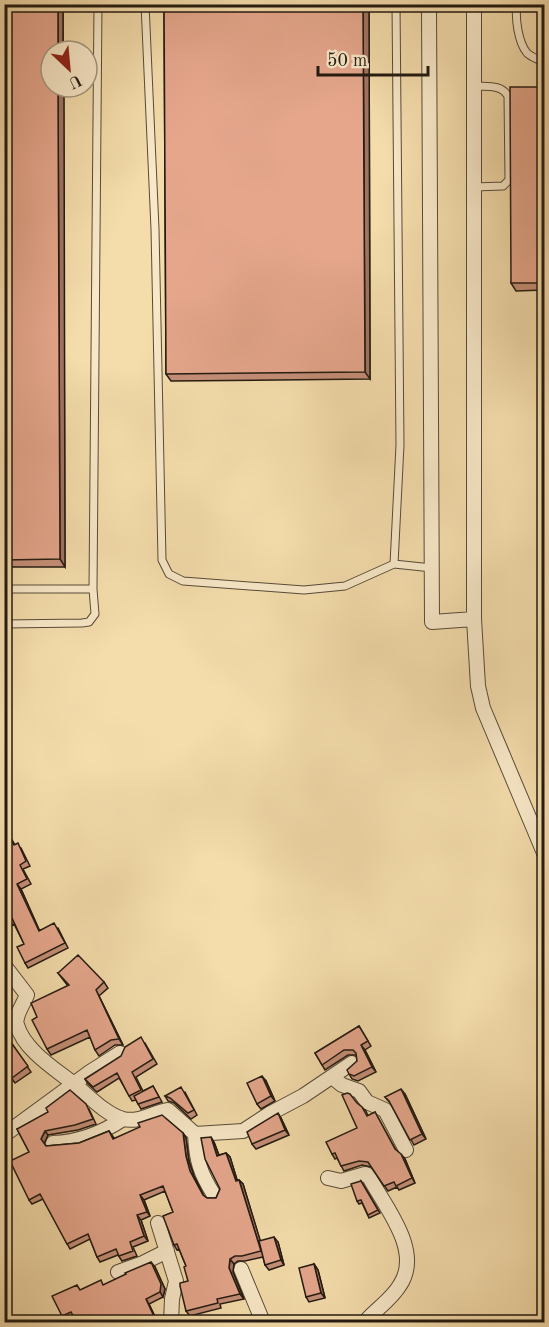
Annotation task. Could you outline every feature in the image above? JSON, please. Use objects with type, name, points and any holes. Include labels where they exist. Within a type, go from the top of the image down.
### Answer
[{"type":"street","points":[[429,4],[432,622],[474,619]]},
{"type":"street","points":[[474,4],[474,619],[478,686],[483,708],[544,853]]},
{"type":"street","points":[[4,965],[27,995],[16,1020],[20,1033],[46,1063],[107,1111],[123,1119],[144,1119],[168,1110],[195,1134],[197,1163],[214,1195]]},
{"type":"street","points":[[4,1135],[120,1053]]},
{"type":"street","points":[[195,1134],[243,1131],[352,1063]]},
{"type":"street","points":[[332,1077],[358,1091],[367,1102],[385,1110],[406,1150]]},
{"type":"street","points":[[102,1131],[107,1111]]},
{"type":"street","points":[[53,1143],[84,1138],[123,1119]]},
{"type":"street","points":[[328,1178],[341,1181],[364,1174],[368,1175],[404,1238],[408,1260],[402,1284],[365,1323]]},
{"type":"street","points":[[158,1223],[176,1281],[172,1299],[171,1323]]},
{"type":"street","points":[[118,1272],[167,1251]]},
{"type":"street","points":[[241,1269],[263,1323]]},
{"type":"lane","points":[[4,624],[89,622],[95,614],[93,589],[98,4]]},
{"type":"lane","points":[[145,4],[154,229],[162,560],[169,574],[183,581],[304,590],[345,586],[394,564],[432,568]]},
{"type":"lane","points":[[394,564],[400,445],[396,4]]},
{"type":"lane","points":[[518,4],[516,11],[520,38],[528,53],[544,63]]},
{"type":"lane","points":[[474,86],[498,87],[505,90],[508,96],[509,180],[503,186],[474,187]]},
{"type":"lane","points":[[4,589],[93,589]]},
{"type":"building","points":[[4,4],[58,4],[58,39],[39,39],[39,99],[58,99],[60,559],[4,560]]},
{"type":"building","points":[[164,4],[363,4],[365,372],[166,374]]},
{"type":"building","points":[[510,87],[544,87],[544,283],[511,283]]},
{"type":"building","points":[[7,831],[14,845],[18,843],[26,861],[20,865],[27,879],[17,884],[39,931],[54,923],[65,943],[25,963],[17,947],[24,944],[12,918],[4,922],[4,832]]},
{"type":"building","points":[[78,955],[104,982],[96,990],[119,1039],[111,1040],[95,1050],[87,1030],[47,1049],[32,1020],[37,1017],[31,1003],[69,985],[58,973]]},
{"type":"building","points":[[359,1026],[368,1041],[361,1045],[372,1067],[354,1076],[349,1074],[347,1070],[357,1061],[353,1050],[344,1050],[322,1065],[315,1053]]},
{"type":"building","points":[[141,1037],[153,1059],[132,1072],[141,1090],[129,1096],[117,1073],[93,1087],[85,1079],[121,1056],[125,1047]]},
{"type":"building","points":[[10,1041],[28,1066],[12,1078],[4,1068],[4,1045]]},
{"type":"building","points":[[262,1076],[271,1096],[257,1104],[247,1083]]},
{"type":"building","points":[[153,1086],[159,1097],[138,1104],[134,1096]]},
{"type":"building","points":[[181,1087],[194,1110],[188,1113],[165,1096]]},
{"type":"building","points":[[401,1089],[422,1134],[410,1140],[385,1097]]},
{"type":"building","points":[[70,1090],[86,1104],[93,1119],[45,1131],[41,1139],[46,1146],[79,1143],[109,1131],[113,1139],[140,1127],[138,1123],[162,1115],[183,1133],[190,1171],[207,1198],[216,1198],[220,1189],[205,1159],[201,1138],[211,1137],[217,1156],[226,1153],[236,1181],[239,1180],[261,1251],[230,1259],[229,1268],[240,1294],[217,1299],[218,1303],[186,1311],[180,1283],[188,1281],[184,1267],[186,1266],[177,1244],[174,1245],[163,1216],[173,1212],[163,1186],[140,1195],[147,1212],[137,1215],[144,1236],[130,1242],[133,1251],[119,1256],[116,1249],[97,1257],[88,1234],[67,1244],[40,1194],[29,1200],[10,1161],[29,1152],[17,1129],[48,1112],[46,1108]]},
{"type":"building","points":[[347,1093],[362,1107],[367,1116],[375,1112],[395,1149],[401,1154],[412,1178],[396,1186],[394,1182],[384,1186],[368,1162],[359,1161],[341,1166],[335,1153],[332,1154],[326,1142],[357,1128],[342,1095]]},
{"type":"building","points":[[278,1113],[285,1130],[252,1144],[247,1132]]},
{"type":"building","points":[[361,1181],[378,1210],[368,1215],[361,1200],[357,1201],[351,1184]]},
{"type":"building","points":[[274,1237],[281,1260],[265,1265],[259,1241]]},
{"type":"building","points":[[151,1262],[161,1284],[160,1292],[146,1299],[157,1323],[119,1323],[117,1318],[108,1323],[77,1323],[71,1312],[62,1316],[52,1296],[77,1285],[80,1290],[101,1280],[103,1285]]},
{"type":"building","points":[[314,1264],[321,1293],[306,1297],[299,1268]]}]
